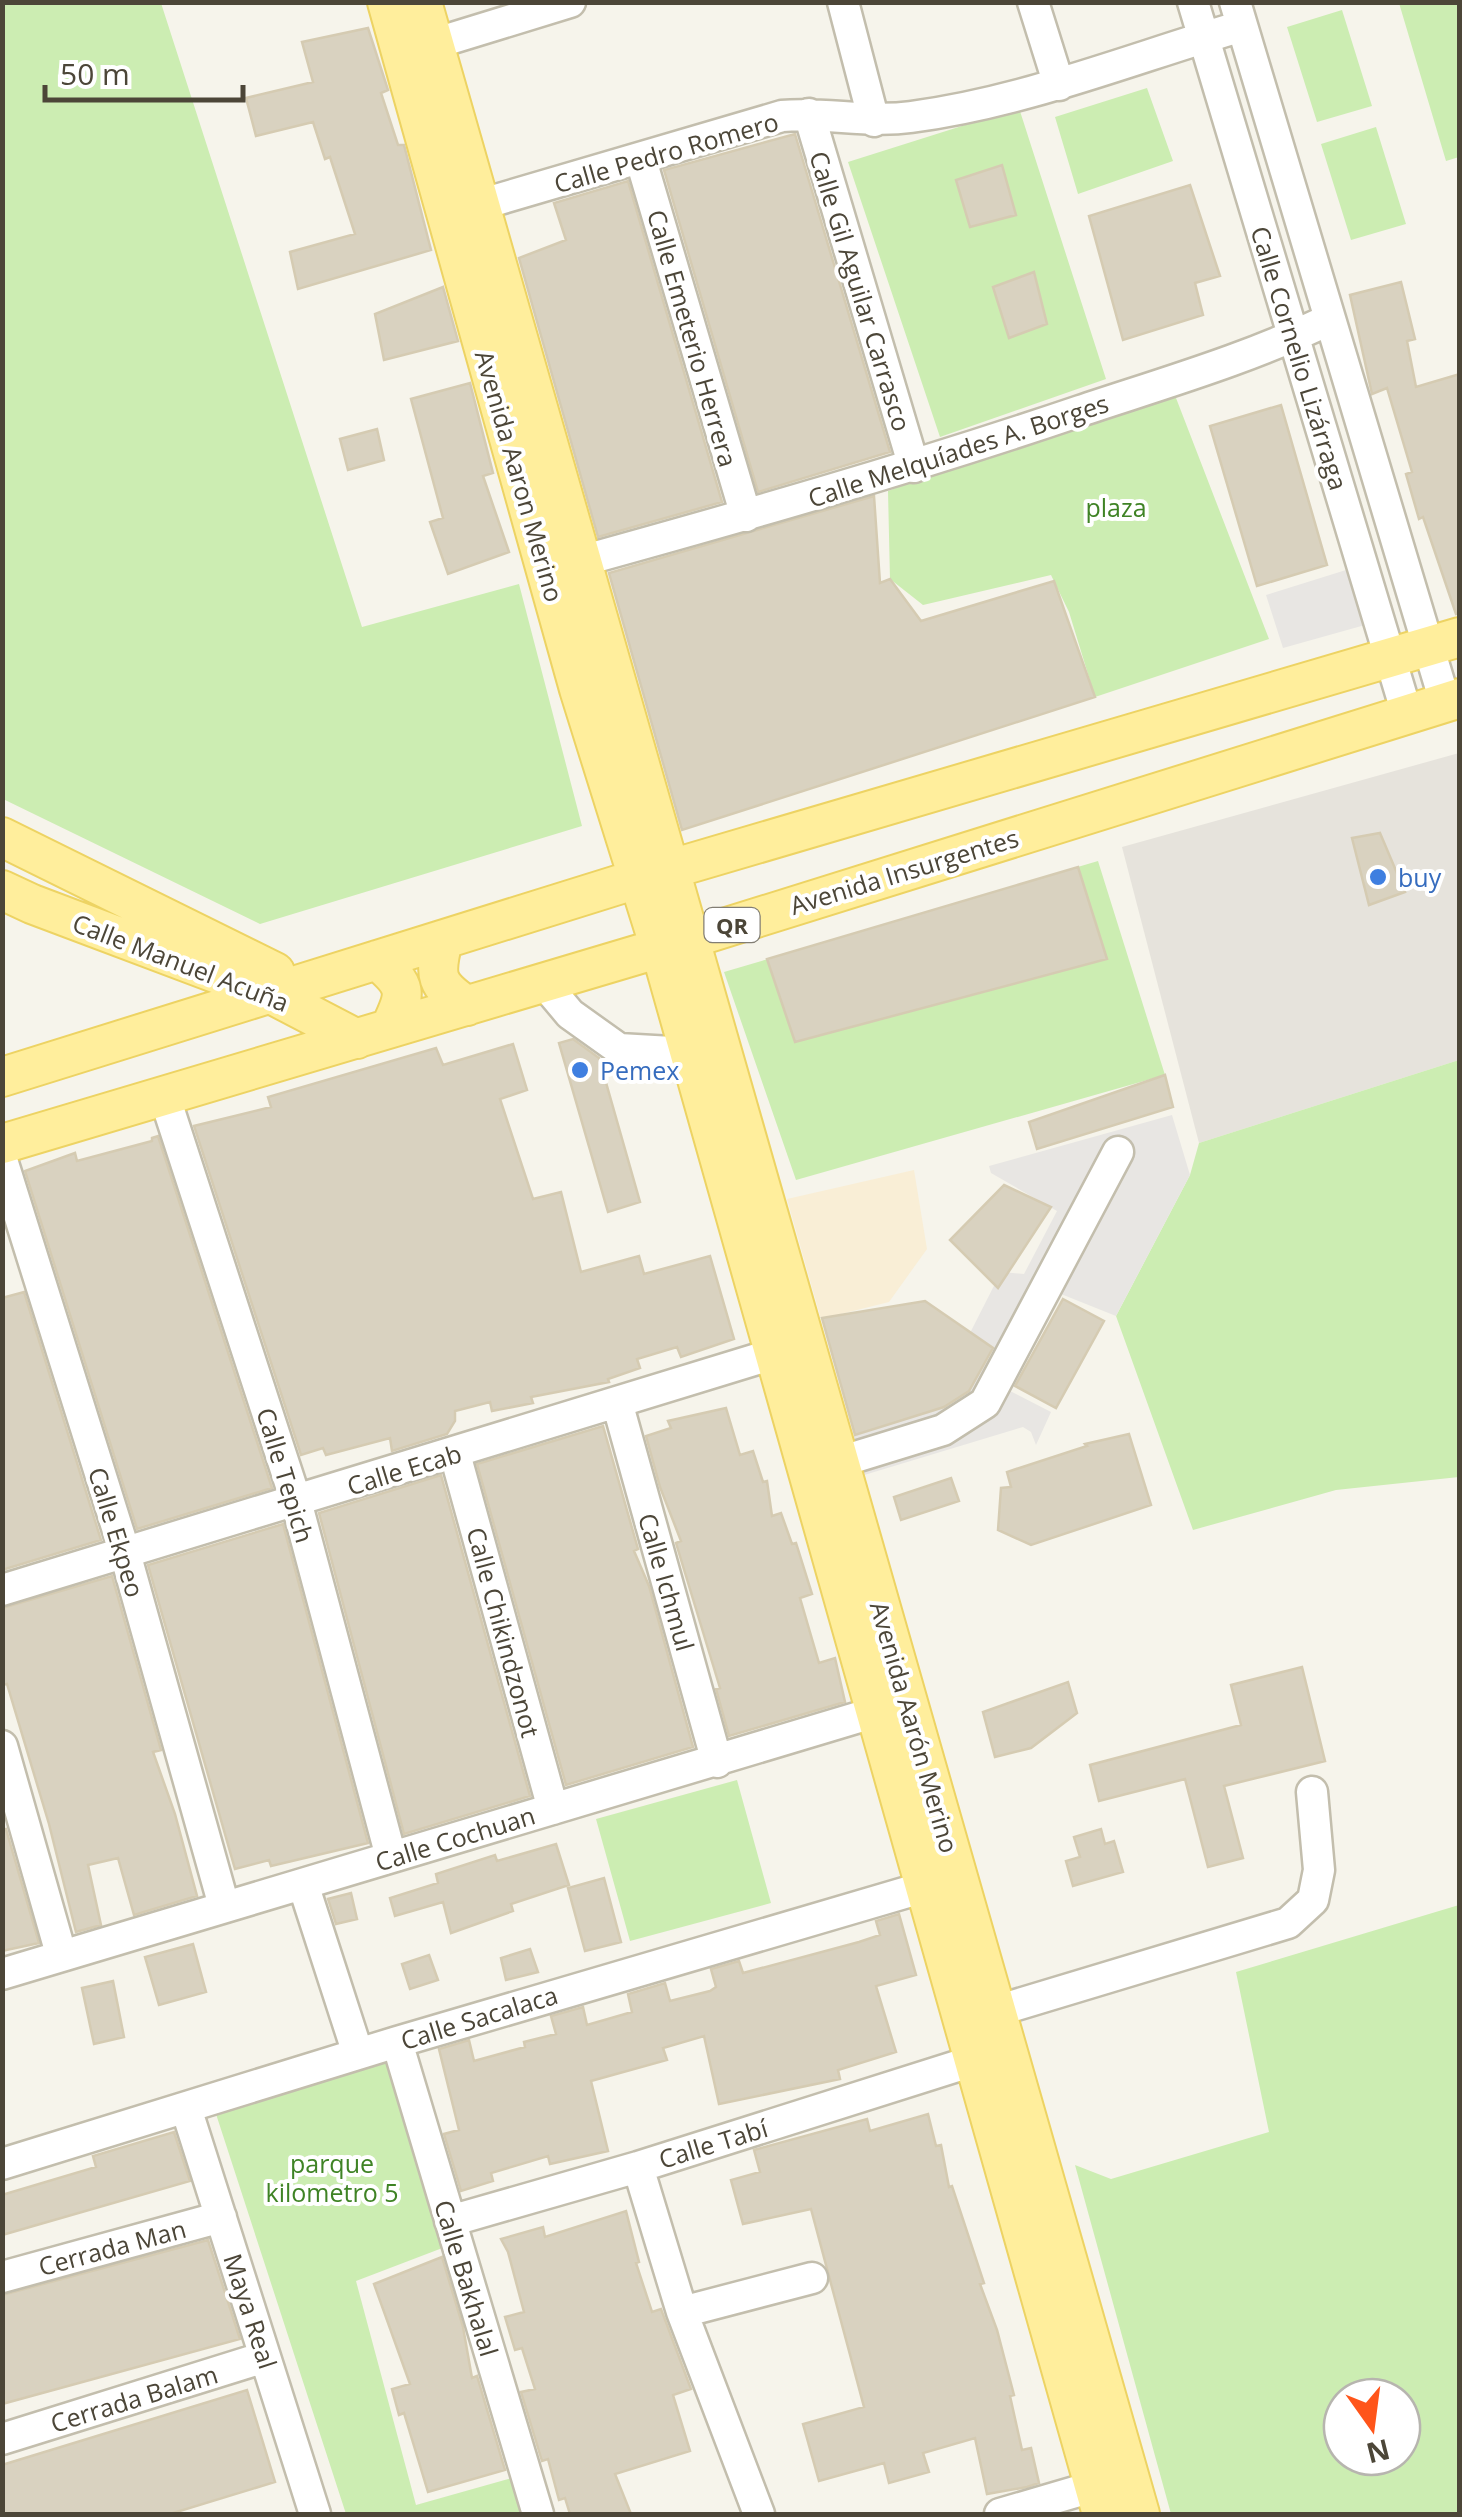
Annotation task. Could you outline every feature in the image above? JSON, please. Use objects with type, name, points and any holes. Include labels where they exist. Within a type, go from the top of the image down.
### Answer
[{"type":"main road","name":"Avenida Aaron Merino","points":[[388,2],[463,210],[596,683],[675,943]]},
{"type":"main road","name":"Avenida Aaron Merino","points":[[422,2],[463,210]]},
{"type":"main road","points":[[2,1077],[652,874],[1444,641]]},
{"type":"main road","name":"Avenida Insurgentes","points":[[2,1144],[675,943],[1452,700]]},
{"type":"main road","name":"Calle Manuel Acuña","points":[[2,837],[374,1034]]},
{"type":"main road","name":"Calle Manuel Acuña","points":[[2,890],[32,904],[286,989]]},
{"type":"main road","points":[[444,940],[437,965],[438,978],[443,989],[467,1006]]},
{"type":"main road","name":"Avenida Aarón Merino","points":[[675,943],[689,1054],[790,1349],[839,1462],[892,1708]]},
{"type":"main road","name":"Avenida Aarón Merino","points":[[675,943],[990,2056],[1108,2493],[1140,2514]]},
{"type":"main road","points":[[374,1034],[403,1001],[398,978],[378,960]]},
{"type":"main road","name":"Avenida Aarón Merino","points":[[941,1882],[996,2011],[990,2056]]},
{"type":"street","points":[[433,44],[570,2]]},
{"type":"street","points":[[843,2],[874,121]]},
{"type":"street","points":[[1033,2],[1059,85]]},
{"type":"street","name":"Calle Cornelio Lizárraga","points":[[1193,2],[1407,714]]},
{"type":"street","name":"Calle Pedro Romero","points":[[463,210],[782,116],[809,114],[874,121],[914,117],[1059,85],[1204,37],[1238,14]]},
{"type":"street","name":"Calle Cornelio Lizárraga","points":[[1238,14],[1330,320],[1444,641],[1452,700]]},
{"type":"street","name":"Calle Gil Aguilar Carrasco","points":[[809,114],[914,467]]},
{"type":"street","name":"Calle Emeterio Herrera","points":[[641,160],[746,516]]},
{"type":"street","name":"Calle Melquíades A. Borges","points":[[563,566],[914,467],[1294,337],[1330,320]]},
{"type":"street","points":[[544,982],[570,1014],[620,1049],[689,1054]]},
{"type":"street","name":"Calle Tepich","points":[[165,1098],[296,1501],[391,1857]]},
{"type":"street","points":[[839,1462],[943,1430],[985,1403],[1118,1152]]},
{"type":"street","name":"Calle Ekpeo","points":[[2,1160],[125,1553],[224,1906]]},
{"type":"street","name":"Calle Ecab","points":[[2,1590],[790,1349]]},
{"type":"street","name":"Calle Ichmul","points":[[617,1402],[717,1762]]},
{"type":"street","name":"Calle Chikindzonot","points":[[455,1454],[553,1809]]},
{"type":"street","name":"Calle Cochuan","points":[[2,1974],[892,1708]]},
{"type":"street","points":[[2,1746],[61,1954]]},
{"type":"street","points":[[996,2011],[1288,1923],[1314,1900],[1319,1870],[1312,1792]]},
{"type":"street","name":"Calle Sacalaca","points":[[2,2164],[396,2042],[941,1882]]},
{"type":"street","points":[[303,1884],[358,2054]]},
{"type":"street","name":"Calle Bakhalal","points":[[396,2042],[538,2514]]},
{"type":"street","name":"Calle Tabí","points":[[450,2221],[990,2056]]},
{"type":"street","name":"Maya Real","points":[[186,2108],[313,2514]]},
{"type":"street","points":[[638,2166],[682,2312],[759,2514]]},
{"type":"street","name":"Cerrada Man","points":[[2,2277],[220,2217]]},
{"type":"street","points":[[682,2312],[812,2278]]},
{"type":"street","name":"Cerrada Balam","points":[[2,2439],[265,2357]]},
{"type":"street","points":[[1000,2514],[1108,2493]]},
{"type":"shaded area","points":[[1346,570],[1365,625],[1283,648],[1266,595]]},
{"type":"shaded area","points":[[1459,753],[1459,1060],[1199,1143],[1122,847]]},
{"type":"shaded area","points":[[1172,1115],[1190,1175],[1116,1316],[1061,1294],[1010,1391],[1051,1412],[1036,1445],[1031,1432],[1023,1427],[861,1476],[851,1437],[947,1406],[965,1396],[994,1350],[970,1333],[1001,1272],[1024,1274],[1057,1211],[991,1173],[989,1166]]},
{"type":"shaded area","points":[[914,1170],[927,1249],[889,1302],[821,1319],[787,1199]]},
{"type":"green space","points":[[2,3],[161,3],[362,627],[519,584],[582,826],[260,924],[3,799]]},
{"type":"green space","points":[[1399,3],[1459,3],[1459,157],[1446,161]]},
{"type":"green space","points":[[1342,10],[1372,106],[1317,122],[1287,27]]},
{"type":"green space","points":[[1147,88],[1173,161],[1078,194],[1055,117]]},
{"type":"green space","points":[[1019,108],[1106,379],[940,437],[848,162]]},
{"type":"green space","points":[[1376,127],[1406,224],[1351,240],[1321,144]]},
{"type":"green space","name":"plaza","points":[[1171,385],[1269,639],[1095,697],[1069,612],[1051,575],[923,605],[890,579],[888,491]]},
{"type":"green space","points":[[1098,861],[1165,1075],[796,1180],[724,972]]},
{"type":"green space","points":[[1459,1060],[1459,1477],[1336,1490],[1193,1530],[1116,1316],[1190,1175],[1199,1143]]},
{"type":"green space","points":[[737,1780],[771,1903],[630,1941],[596,1819]]},
{"type":"green space","points":[[1459,1905],[1459,2514],[1171,2514],[1075,2165],[1111,2179],[1269,2132],[1236,1972]]},
{"type":"green space","name":"parque kilometro 5","points":[[394,2060],[445,2247],[356,2281],[416,2505],[515,2477],[526,2514],[346,2514],[216,2114]]},
{"type":"building","points":[[368,28],[388,90],[381,93],[398,145],[404,145],[431,250],[298,289],[290,252],[355,234],[330,157],[325,159],[313,122],[256,136],[246,98],[313,82],[302,42]]},
{"type":"building","points":[[795,134],[890,452],[758,492],[664,170]]},
{"type":"building","points":[[1002,165],[1016,215],[970,227],[956,180]]},
{"type":"building","points":[[628,181],[722,502],[598,537],[519,258],[566,240],[554,203]]},
{"type":"building","points":[[1190,185],[1220,276],[1195,283],[1203,315],[1123,340],[1089,216]]},
{"type":"building","points":[[1034,272],[1047,324],[1009,338],[993,287]]},
{"type":"building","points":[[1401,282],[1415,339],[1407,341],[1416,387],[1460,374],[1460,613],[1456,614],[1423,517],[1419,519],[1406,474],[1412,472],[1387,388],[1372,394],[1350,295]]},
{"type":"building","points":[[443,287],[458,341],[384,360],[375,314]]},
{"type":"building","points":[[470,383],[493,473],[483,476],[509,552],[448,574],[430,522],[443,518],[411,399]]},
{"type":"building","points":[[1281,405],[1327,565],[1257,586],[1210,426]]},
{"type":"building","points":[[377,429],[384,460],[348,470],[340,439]]},
{"type":"building","points":[[874,496],[880,583],[890,579],[921,621],[1054,581],[1095,697],[682,830],[609,573]]},
{"type":"building","points":[[1380,833],[1405,892],[1369,905],[1352,838]]},
{"type":"building","points":[[1078,867],[1107,959],[795,1042],[767,959]]},
{"type":"building","points":[[573,1039],[599,1058],[640,1202],[608,1212],[559,1043]]},
{"type":"building","points":[[513,1044],[527,1090],[500,1099],[533,1199],[561,1192],[581,1272],[639,1256],[644,1274],[710,1256],[734,1339],[681,1357],[677,1347],[637,1359],[640,1368],[608,1379],[609,1382],[531,1397],[533,1403],[492,1411],[490,1402],[455,1411],[455,1421],[447,1434],[392,1451],[390,1438],[326,1455],[323,1448],[301,1455],[194,1126],[271,1107],[268,1097],[436,1048],[443,1065]]},
{"type":"building","points":[[1165,1075],[1173,1107],[1037,1149],[1029,1122]]},
{"type":"building","points":[[158,1136],[272,1488],[137,1529],[25,1171],[75,1153],[77,1161],[152,1141]]},
{"type":"building","points":[[1004,1185],[1051,1207],[998,1288],[950,1240]]},
{"type":"building","points":[[24,1292],[101,1540],[2,1570],[2,1298]]},
{"type":"building","points":[[1063,1299],[1104,1321],[1056,1408],[1015,1386]]},
{"type":"building","points":[[925,1301],[993,1348],[969,1391],[944,1407],[855,1435],[822,1318]]},
{"type":"building","points":[[726,1408],[740,1455],[753,1451],[763,1482],[767,1481],[772,1516],[781,1513],[792,1544],[796,1543],[812,1594],[800,1598],[819,1663],[835,1658],[845,1702],[729,1736],[716,1689],[720,1688],[676,1543],[681,1541],[646,1436],[671,1428],[668,1421]]},
{"type":"building","points":[[603,1426],[638,1549],[634,1551],[649,1586],[693,1747],[566,1785],[477,1464]]},
{"type":"building","points":[[1129,1434],[1151,1505],[1031,1545],[998,1530],[1001,1488],[1011,1487],[1007,1472],[1085,1444]]},
{"type":"building","points":[[441,1475],[530,1796],[404,1834],[319,1513]]},
{"type":"building","points":[[951,1478],[959,1501],[901,1520],[894,1497]]},
{"type":"building","points":[[283,1524],[368,1843],[271,1866],[269,1860],[235,1869],[148,1565]]},
{"type":"building","points":[[112,1576],[161,1750],[153,1752],[197,1896],[134,1915],[118,1858],[88,1865],[101,1925],[76,1932],[49,1824],[7,1684],[2,1685],[2,1608]]},
{"type":"building","points":[[1302,1667],[1325,1761],[1224,1786],[1243,1858],[1208,1867],[1185,1779],[1099,1801],[1090,1765],[1241,1725],[1231,1685]]},
{"type":"building","points":[[1068,1682],[1077,1713],[1031,1748],[995,1757],[983,1712]]},
{"type":"building","points":[[6,1829],[39,1943],[2,1951],[2,1830]]},
{"type":"building","points":[[1101,1829],[1105,1844],[1114,1841],[1123,1872],[1073,1886],[1066,1861],[1080,1857],[1074,1837]]},
{"type":"building","points":[[556,1844],[569,1885],[511,1904],[513,1911],[451,1933],[443,1902],[395,1916],[390,1898],[438,1883],[436,1874],[495,1855],[497,1861]]},
{"type":"building","points":[[604,1878],[621,1942],[585,1951],[568,1888]]},
{"type":"building","points":[[351,1893],[357,1919],[336,1924],[328,1899]]},
{"type":"building","points":[[899,1914],[916,1975],[876,1986],[896,2052],[838,2070],[840,2079],[719,2104],[704,2036],[663,2048],[667,2060],[591,2081],[608,2151],[550,2164],[548,2156],[491,2173],[493,2181],[461,2191],[444,2134],[459,2130],[439,2049],[469,2040],[474,2061],[525,2047],[524,2042],[556,2034],[551,2016],[583,2007],[587,2025],[632,2012],[628,1994],[665,1983],[670,2001],[710,1991],[716,1987],[711,1969],[739,1961],[743,1973],[859,1942],[880,1935],[876,1921]]},
{"type":"building","points":[[193,1944],[206,1992],[159,2005],[145,1957]]},
{"type":"building","points":[[530,1949],[538,1972],[506,1980],[501,1958]]},
{"type":"building","points":[[429,1955],[438,1980],[410,1989],[402,1964]]},
{"type":"building","points":[[113,1981],[124,2037],[94,2044],[82,1988]]},
{"type":"building","points":[[928,2114],[936,2146],[941,2145],[949,2187],[952,2186],[984,2283],[980,2284],[1014,2395],[1010,2396],[1022,2450],[1031,2448],[1039,2483],[1027,2487],[987,2494],[975,2438],[923,2453],[929,2472],[889,2483],[884,2463],[819,2481],[803,2424],[864,2407],[811,2209],[743,2224],[731,2180],[760,2172],[754,2150],[867,2119],[870,2131]]},
{"type":"building","points":[[174,2132],[190,2181],[2,2235],[2,2195],[96,2167],[93,2156]]},
{"type":"building","points":[[626,2211],[639,2262],[636,2263],[652,2312],[661,2309],[691,2389],[673,2395],[690,2451],[615,2474],[631,2514],[570,2514],[565,2498],[559,2500],[548,2459],[542,2461],[521,2392],[535,2389],[522,2348],[515,2350],[505,2317],[524,2312],[501,2239],[543,2227],[545,2237]]},
{"type":"building","points":[[208,2240],[240,2339],[2,2404],[2,2295]]},
{"type":"building","points":[[442,2257],[463,2327],[472,2378],[477,2376],[505,2470],[428,2492],[404,2413],[399,2415],[392,2389],[410,2384],[374,2284]]},
{"type":"building","points":[[247,2390],[275,2482],[170,2514],[2,2514],[2,2465]]},
{"type":"place","name":"buy","points":[[1378,877]]},
{"type":"place","name":"Pemex","points":[[580,1070]]}]
